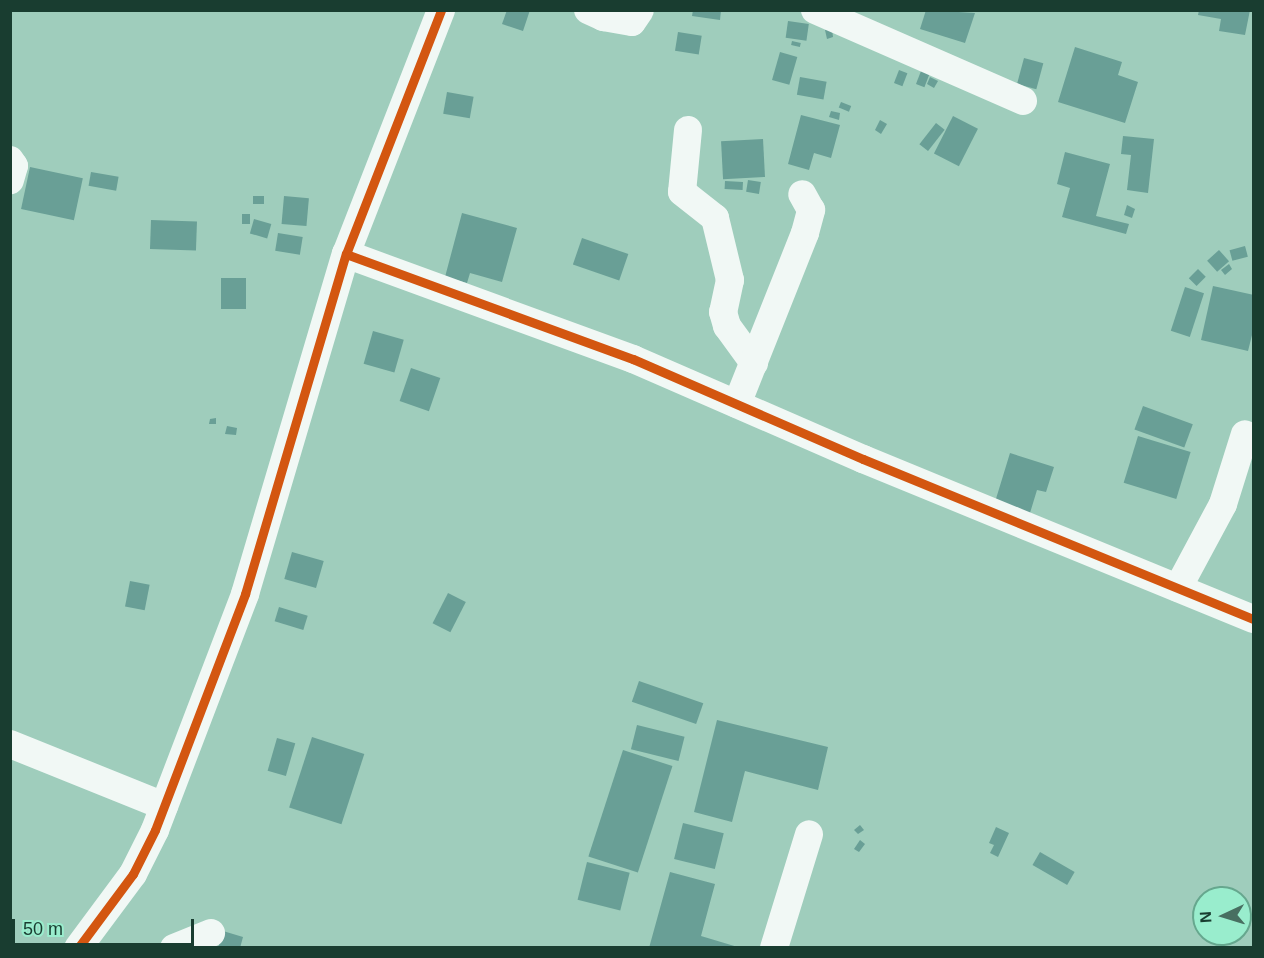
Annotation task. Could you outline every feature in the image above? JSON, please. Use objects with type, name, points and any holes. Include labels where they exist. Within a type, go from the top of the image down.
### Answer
[{"type":"street","points":[[78,948],[133,874],[164,806],[245,594],[346,254],[441,10]]},
{"type":"street","points":[[588,10],[603,17],[632,22],[640,10]]},
{"type":"street","points":[[815,10],[1023,102]]},
{"type":"street","points":[[688,130],[682,192],[715,218],[730,280],[723,312],[727,326],[754,363]]},
{"type":"street","points":[[10,160],[14,166],[10,180]]},
{"type":"street","points":[[737,404],[805,233],[811,210],[802,194]]},
{"type":"street","points":[[346,254],[633,359],[863,459],[1254,619]]},
{"type":"street","points":[[1178,588],[1222,504],[1245,434]]},
{"type":"street","points":[[10,744],[164,806]]},
{"type":"street","points":[[774,948],[809,834]]},
{"type":"street","points":[[174,948],[211,933]]},
{"type":"building","points":[[507,10],[530,10],[523,31],[502,24]]},
{"type":"building","points":[[693,10],[721,10],[720,20],[692,16]]},
{"type":"building","points":[[926,10],[975,13],[965,43],[920,29]]},
{"type":"building","points":[[1199,10],[1250,10],[1245,35],[1219,31],[1221,19],[1198,15]]},
{"type":"building","points":[[788,21],[809,24],[806,41],[786,38]]},
{"type":"building","points":[[832,29],[833,37],[827,39],[825,30]]},
{"type":"building","points":[[678,32],[702,36],[699,55],[675,51]]},
{"type":"building","points":[[792,41],[801,43],[800,47],[791,45]]},
{"type":"building","points":[[1075,47],[1122,62],[1118,75],[1138,82],[1125,123],[1058,102]]},
{"type":"building","points":[[780,52],[797,57],[789,85],[772,80]]},
{"type":"building","points":[[1024,58],[1043,63],[1036,89],[1017,84]]},
{"type":"building","points":[[899,70],[907,73],[902,86],[894,83]]},
{"type":"building","points":[[921,71],[929,74],[924,87],[916,84]]},
{"type":"building","points":[[800,77],[827,82],[823,99],[797,95]]},
{"type":"building","points":[[930,77],[938,81],[934,88],[927,84]]},
{"type":"building","points":[[447,92],[474,97],[470,118],[443,114]]},
{"type":"building","points":[[841,102],[851,106],[849,112],[839,108]]},
{"type":"building","points":[[831,111],[840,113],[839,120],[829,117]]},
{"type":"building","points":[[801,115],[840,125],[831,158],[814,153],[809,170],[788,164]]},
{"type":"building","points":[[953,116],[978,129],[959,166],[934,153]]},
{"type":"building","points":[[880,120],[887,124],[881,134],[875,130]]},
{"type":"building","points":[[936,123],[945,130],[928,151],[919,144]]},
{"type":"building","points":[[1123,136],[1154,139],[1148,193],[1127,190],[1131,155],[1121,154]]},
{"type":"building","points":[[763,139],[765,177],[723,179],[721,141]]},
{"type":"building","points":[[1065,152],[1110,164],[1096,216],[1129,224],[1126,234],[1062,217],[1070,188],[1057,184]]},
{"type":"building","points":[[30,167],[83,178],[74,220],[21,209]]},
{"type":"building","points":[[91,172],[119,177],[116,191],[89,186]]},
{"type":"building","points":[[748,180],[761,182],[759,194],[746,192]]},
{"type":"building","points":[[725,181],[743,182],[743,190],[725,189]]},
{"type":"building","points":[[253,196],[264,196],[264,204],[253,204]]},
{"type":"building","points":[[284,196],[309,198],[306,226],[282,224]]},
{"type":"building","points":[[1127,205],[1135,209],[1132,218],[1124,215]]},
{"type":"building","points":[[462,213],[517,228],[502,282],[470,273],[467,283],[445,277]]},
{"type":"building","points":[[242,214],[250,214],[250,224],[242,224]]},
{"type":"building","points":[[254,219],[271,224],[267,238],[250,233]]},
{"type":"building","points":[[151,220],[197,222],[196,251],[150,249]]},
{"type":"building","points":[[278,233],[303,237],[300,255],[275,251]]},
{"type":"building","points":[[582,238],[628,254],[619,280],[573,264]]},
{"type":"building","points":[[1245,246],[1248,257],[1232,261],[1230,250]]},
{"type":"building","points":[[1219,250],[1229,261],[1217,272],[1207,261]]},
{"type":"building","points":[[1229,264],[1232,269],[1225,275],[1221,270]]},
{"type":"building","points":[[1198,269],[1206,277],[1197,286],[1189,278]]},
{"type":"building","points":[[221,278],[246,278],[246,309],[221,309]]},
{"type":"building","points":[[1213,286],[1254,295],[1254,327],[1248,351],[1201,340]]},
{"type":"building","points":[[1185,287],[1204,293],[1190,337],[1171,331]]},
{"type":"building","points":[[373,331],[404,340],[394,373],[364,364]]},
{"type":"building","points":[[411,368],[440,378],[429,411],[400,401]]},
{"type":"building","points":[[1143,406],[1193,424],[1184,448],[1134,429]]},
{"type":"building","points":[[216,418],[216,424],[209,424],[210,419]]},
{"type":"building","points":[[227,426],[237,428],[236,435],[225,434]]},
{"type":"building","points":[[1138,436],[1191,452],[1176,499],[1124,483]]},
{"type":"building","points":[[1010,453],[1054,467],[1046,492],[1037,490],[1030,513],[995,502]]},
{"type":"building","points":[[292,552],[324,561],[316,588],[284,579]]},
{"type":"building","points":[[130,581],[150,585],[145,610],[125,607]]},
{"type":"building","points":[[448,593],[466,602],[450,632],[433,623]]},
{"type":"building","points":[[279,607],[308,616],[303,630],[275,621]]},
{"type":"building","points":[[639,681],[703,703],[696,724],[632,702]]},
{"type":"building","points":[[717,720],[828,747],[818,790],[745,771],[732,822],[694,812]]},
{"type":"building","points":[[637,725],[685,737],[678,761],[631,749]]},
{"type":"building","points":[[312,737],[364,754],[341,824],[289,807]]},
{"type":"building","points":[[277,738],[295,743],[286,776],[268,771]]},
{"type":"building","points":[[623,750],[672,766],[638,873],[588,857]]},
{"type":"building","points":[[683,823],[724,833],[715,869],[674,859]]},
{"type":"building","points":[[860,825],[864,830],[858,834],[854,830]]},
{"type":"building","points":[[996,827],[1009,833],[998,857],[990,853],[994,845],[989,843]]},
{"type":"building","points":[[860,840],[865,844],[859,852],[854,849]]},
{"type":"building","points":[[1040,852],[1075,872],[1067,885],[1032,865]]},
{"type":"building","points":[[587,862],[630,873],[620,910],[578,900]]},
{"type":"building","points":[[670,872],[715,884],[701,936],[741,948],[649,948]]},
{"type":"building","points":[[223,931],[243,937],[240,948],[218,948]]},
{"type":"cycle path","points":[[78,948],[133,874],[155,830],[245,594],[346,254],[441,10]]},
{"type":"cycle path","points":[[346,254],[633,359],[863,459],[1254,619]]}]
